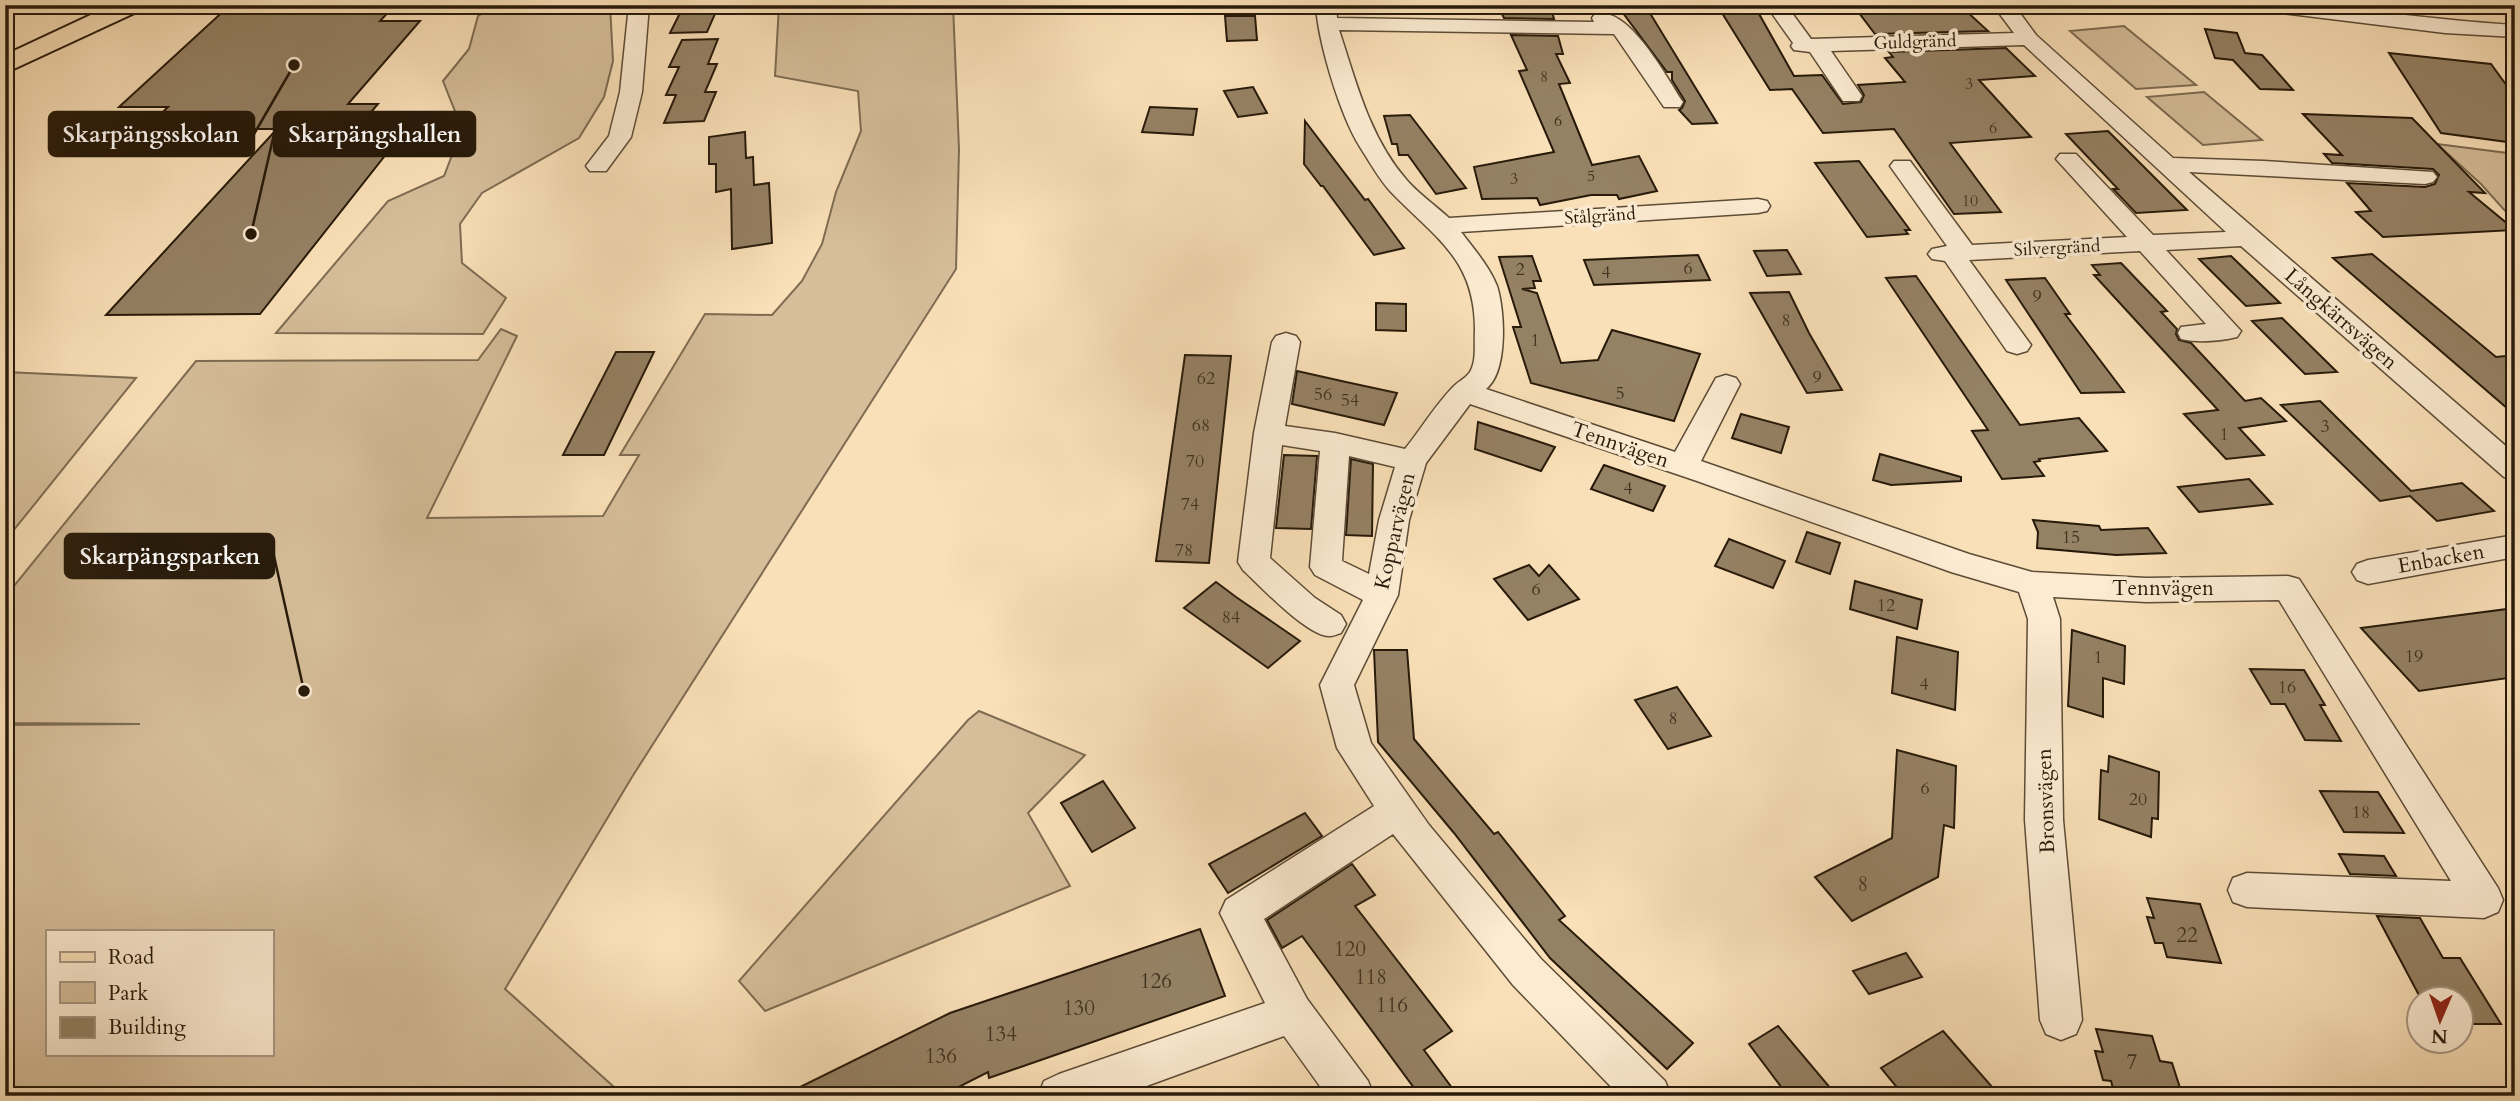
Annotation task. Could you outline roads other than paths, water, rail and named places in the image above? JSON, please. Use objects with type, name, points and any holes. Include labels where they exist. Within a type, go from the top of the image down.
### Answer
[{"type":"main road","points":[[5,65],[132,5]]},
{"type":"street","points":[[598,166],[620,137],[631,92],[639,5]]},
{"type":"street","points":[[1591,5],[1604,20],[1625,32],[1671,102]]},
{"type":"street","points":[[1776,5],[1807,46],[1851,96]]},
{"type":"street","name":"Långkärrsvägen","points":[[2003,5],[2029,38],[2247,237],[2515,470]]},
{"type":"street","points":[[2265,5],[2445,27],[2515,31]]},
{"type":"street","points":[[1327,15],[1619,28]]},
{"type":"street","name":"Kopparvägen","points":[[1327,15],[1350,98],[1370,145],[1397,184],[1443,226],[1475,268],[1484,287],[1488,307],[1488,360],[1481,379],[1464,392],[1412,461],[1394,520],[1382,595],[1337,685],[1355,748],[1416,837],[1527,972],[1650,1096]]},
{"type":"street","name":"Guldgränd","points":[[1807,46],[2029,38]]},
{"type":"street","name":"Silvergränd","points":[[2068,159],[2228,331],[2191,333]]},
{"type":"street","points":[[2168,165],[2233,164],[2302,172],[2425,177]]},
{"type":"street","points":[[1902,166],[1953,254],[2017,345]]},
{"type":"street","name":"Stålgränd","points":[[1443,226],[1758,206]]},
{"type":"street","name":"Silvergränd","points":[[1953,254],[2247,237]]},
{"type":"street","points":[[1286,342],[1269,433],[1254,562],[1316,615],[1326,567],[1335,443]]},
{"type":"street","points":[[1683,466],[1726,384]]},
{"type":"street","name":"Tennvägen","points":[[1464,392],[1962,564],[2032,584],[2146,590],[2288,588],[2484,900],[2247,890]]},
{"type":"street","points":[[1269,433],[1335,443],[1412,461]]},
{"type":"street","name":"Enbacken","points":[[2368,572],[2515,546]]},
{"type":"street","points":[[1326,567],[1382,595]]},
{"type":"street","name":"Bronsvägen","points":[[2032,584],[2044,619],[2044,820],[2061,1020]]},
{"type":"street","points":[[1348,1093],[1292,1013],[1240,913],[1398,811]]},
{"type":"street","points":[[1059,1096],[1292,1013]]},
{"type":"place","name":"Skarpängsskolan","points":[[294,65]]},
{"type":"place","name":"Skarpängshallen","points":[[251,234]]},
{"type":"place","name":"Skarpängsparken","points":[[304,691]]}]
